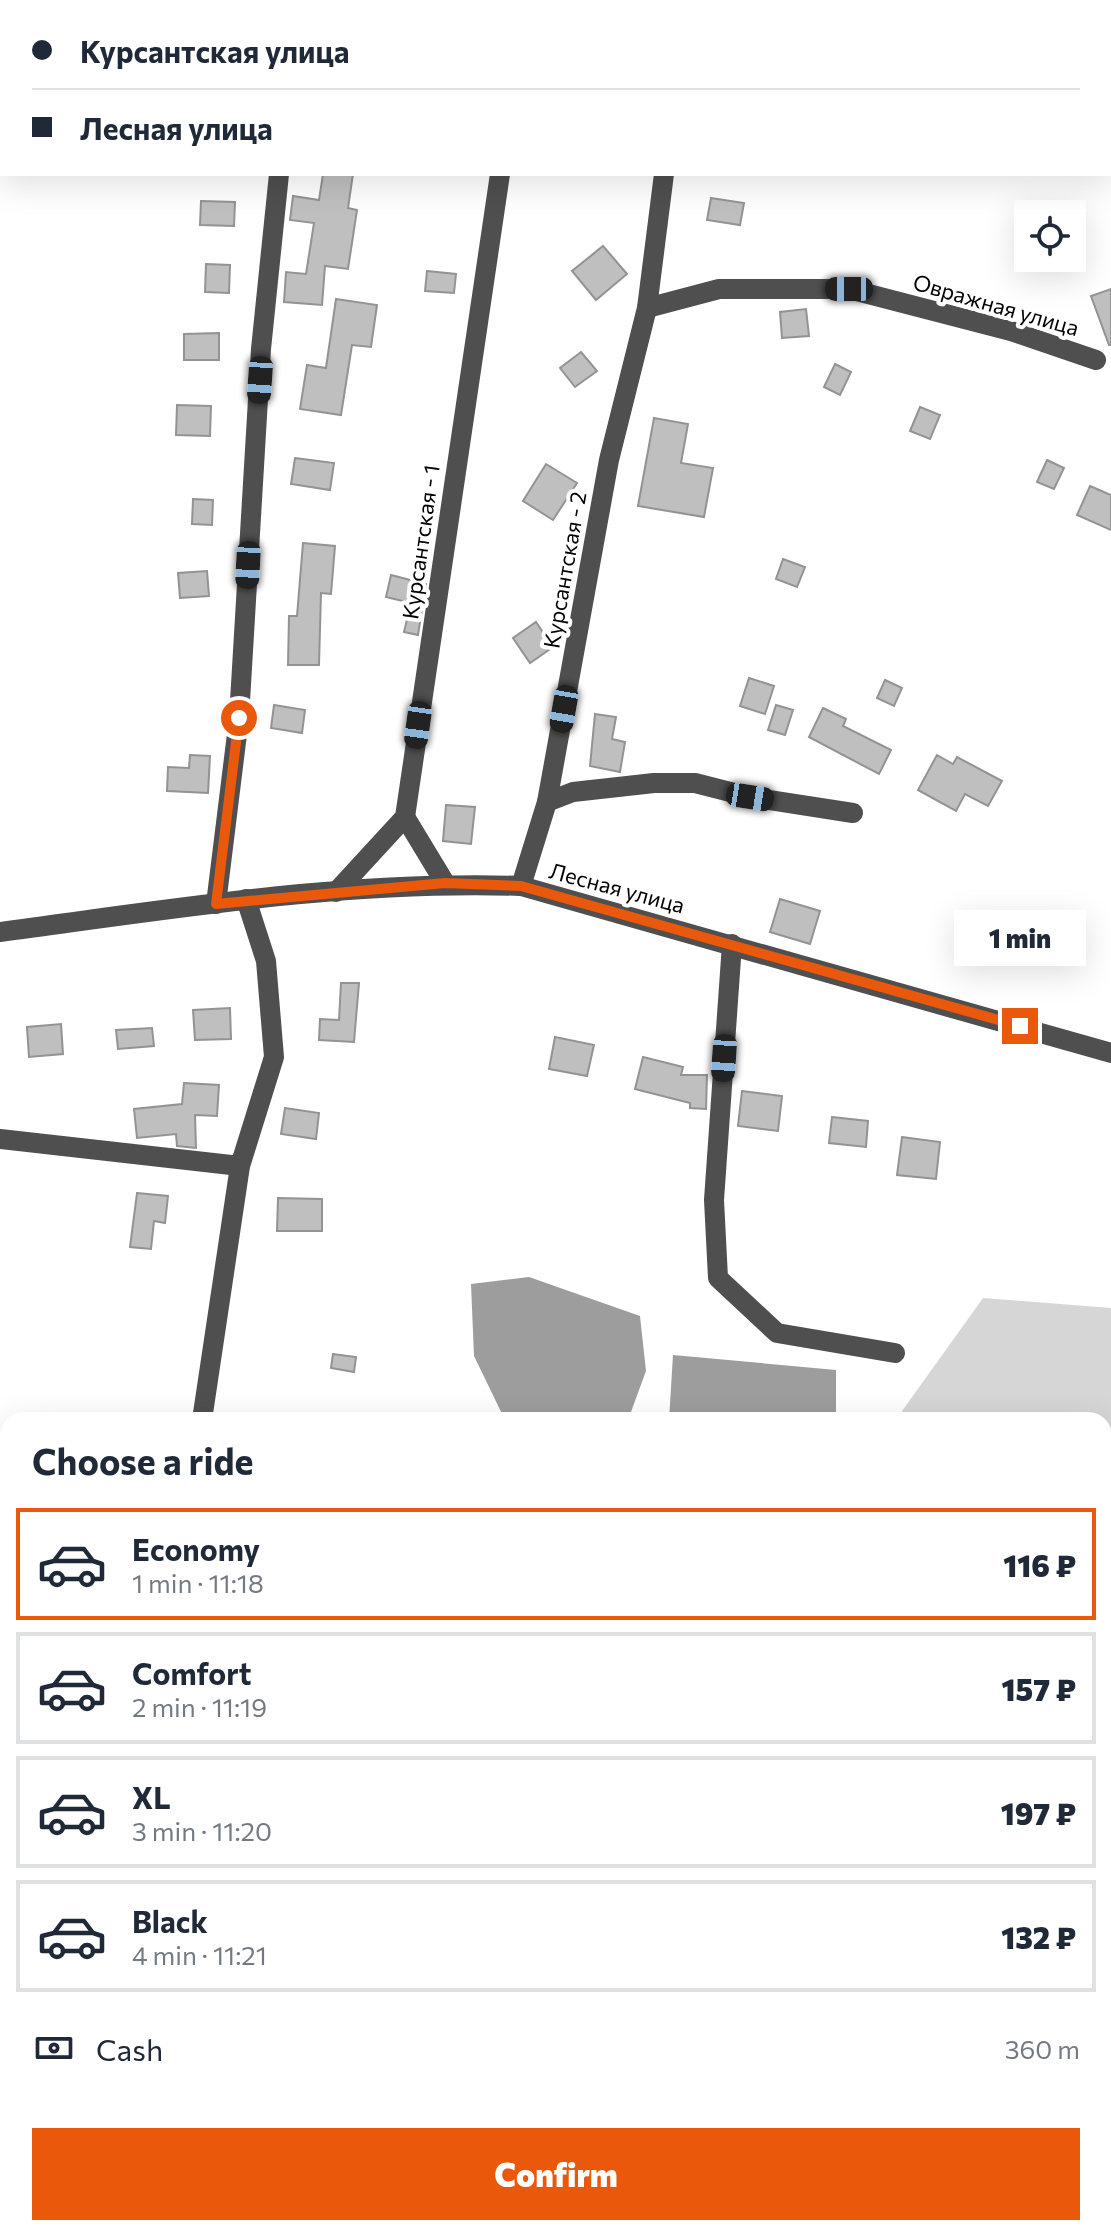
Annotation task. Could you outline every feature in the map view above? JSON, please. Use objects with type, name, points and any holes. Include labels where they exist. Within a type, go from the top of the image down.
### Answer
[{"type":"street","points":[[216,904],[239,718],[261,349],[279,176]]},
{"type":"street","name":"Курсантская - 1","points":[[405,817],[500,176]]},
{"type":"street","name":"Курсантская - 2","points":[[521,886],[547,802],[609,460],[647,308],[664,176]]},
{"type":"street","name":"Овражная улица","points":[[647,308],[719,289],[849,289],[1011,331],[1096,360]]},
{"type":"street","points":[[547,802],[573,792],[654,783],[695,783],[750,797],[853,813]]},
{"type":"street","points":[[336,892],[405,817],[445,883]]},
{"type":"street","name":"Лесная улица","points":[[0,932],[246,899],[445,883],[521,886],[1111,1053]]},
{"type":"street","points":[[203,1412],[240,1166],[274,1057],[266,961],[246,899]]},
{"type":"street","points":[[732,944],[714,1200],[718,1278],[777,1333],[895,1353]]},
{"type":"street","points":[[0,1139],[240,1166]]},
{"type":"shaded area","points":[[529,1277],[640,1316],[646,1371],[631,1412],[501,1412],[474,1356],[471,1284]]},
{"type":"shaded area","points":[[983,1298],[1111,1308],[1111,1412],[902,1411]]},
{"type":"shaded area","points":[[673,1355],[836,1370],[836,1412],[669,1412]]},
{"type":"building","points":[[323,176],[353,176],[348,208],[357,210],[348,269],[325,266],[322,305],[284,302],[286,272],[306,274],[314,223],[290,220],[293,196],[319,200]]},
{"type":"building","points":[[711,198],[744,203],[740,225],[707,220]]},
{"type":"building","points":[[201,201],[235,202],[234,226],[200,225]]},
{"type":"building","points":[[603,246],[627,274],[596,300],[572,271]]},
{"type":"building","points":[[206,264],[230,265],[229,293],[205,292]]},
{"type":"building","points":[[427,271],[456,274],[454,293],[425,291]]},
{"type":"building","points":[[1111,289],[1111,345],[1109,345],[1091,296]]},
{"type":"building","points":[[336,299],[377,305],[371,347],[352,345],[341,415],[300,409],[307,365],[326,368]]},
{"type":"building","points":[[806,309],[809,336],[782,338],[780,312]]},
{"type":"building","points":[[219,333],[219,360],[184,360],[184,334]]},
{"type":"building","points":[[581,352],[597,371],[575,387],[560,368]]},
{"type":"building","points":[[835,364],[851,372],[840,395],[824,387]]},
{"type":"building","points":[[177,405],[211,406],[210,436],[176,435]]},
{"type":"building","points":[[920,407],[940,415],[930,439],[910,431]]},
{"type":"building","points":[[654,418],[688,424],[681,463],[713,468],[704,517],[638,506]]},
{"type":"building","points":[[295,458],[334,463],[330,490],[291,484]]},
{"type":"building","points":[[1047,460],[1064,468],[1054,489],[1037,482]]},
{"type":"building","points":[[546,464],[577,483],[553,520],[523,501]]},
{"type":"building","points":[[1090,486],[1111,495],[1111,530],[1077,515]]},
{"type":"building","points":[[193,499],[213,500],[212,525],[192,524]]},
{"type":"building","points":[[303,543],[335,546],[331,594],[321,593],[319,665],[288,665],[289,616],[297,616]]},
{"type":"building","points":[[783,559],[805,567],[797,587],[776,579]]},
{"type":"building","points":[[207,571],[209,596],[180,598],[178,573]]},
{"type":"building","points":[[391,575],[426,584],[418,635],[404,632],[411,603],[386,597]]},
{"type":"building","points":[[536,622],[553,647],[530,663],[513,638]]},
{"type":"building","points":[[749,678],[774,686],[765,714],[740,706]]},
{"type":"building","points":[[885,680],[902,688],[894,706],[877,698]]},
{"type":"building","points":[[274,705],[305,710],[302,733],[271,728]]},
{"type":"building","points":[[776,705],[793,710],[785,735],[768,730]]},
{"type":"building","points":[[823,708],[846,719],[843,726],[891,750],[879,774],[809,737]]},
{"type":"building","points":[[595,714],[616,717],[612,739],[625,742],[620,772],[590,766]]},
{"type":"building","points":[[190,755],[210,756],[208,793],[167,791],[168,767],[189,768]]},
{"type":"building","points":[[937,755],[953,764],[957,757],[1002,781],[988,806],[965,794],[956,811],[918,790]]},
{"type":"building","points":[[446,805],[475,807],[471,844],[443,841]]},
{"type":"building","points":[[780,899],[820,911],[810,944],[770,932]]},
{"type":"building","points":[[341,983],[359,983],[354,1042],[319,1040],[320,1019],[339,1020]]},
{"type":"building","points":[[230,1008],[231,1039],[195,1040],[193,1010]]},
{"type":"building","points":[[61,1024],[63,1054],[29,1057],[27,1027]]},
{"type":"building","points":[[152,1028],[154,1046],[118,1049],[116,1030]]},
{"type":"building","points":[[555,1037],[594,1045],[587,1076],[549,1069]]},
{"type":"building","points":[[643,1057],[683,1067],[681,1075],[707,1075],[706,1109],[690,1108],[690,1103],[635,1089]]},
{"type":"building","points":[[184,1083],[219,1085],[217,1116],[195,1115],[196,1148],[177,1146],[176,1134],[137,1138],[134,1109],[182,1104]]},
{"type":"building","points":[[742,1091],[782,1096],[778,1131],[738,1126]]},
{"type":"building","points":[[285,1108],[319,1113],[316,1139],[281,1134]]},
{"type":"building","points":[[832,1117],[868,1121],[866,1147],[829,1143]]},
{"type":"building","points":[[902,1137],[940,1142],[936,1179],[897,1175]]},
{"type":"building","points":[[137,1193],[168,1196],[165,1223],[154,1221],[151,1249],[130,1247]]},
{"type":"building","points":[[278,1198],[322,1199],[322,1231],[277,1231]]},
{"type":"building","points":[[333,1354],[356,1357],[354,1372],[331,1368]]},
{"type":"route","points":[[239,718],[216,904],[445,883],[521,886],[1020,1026]]}]
